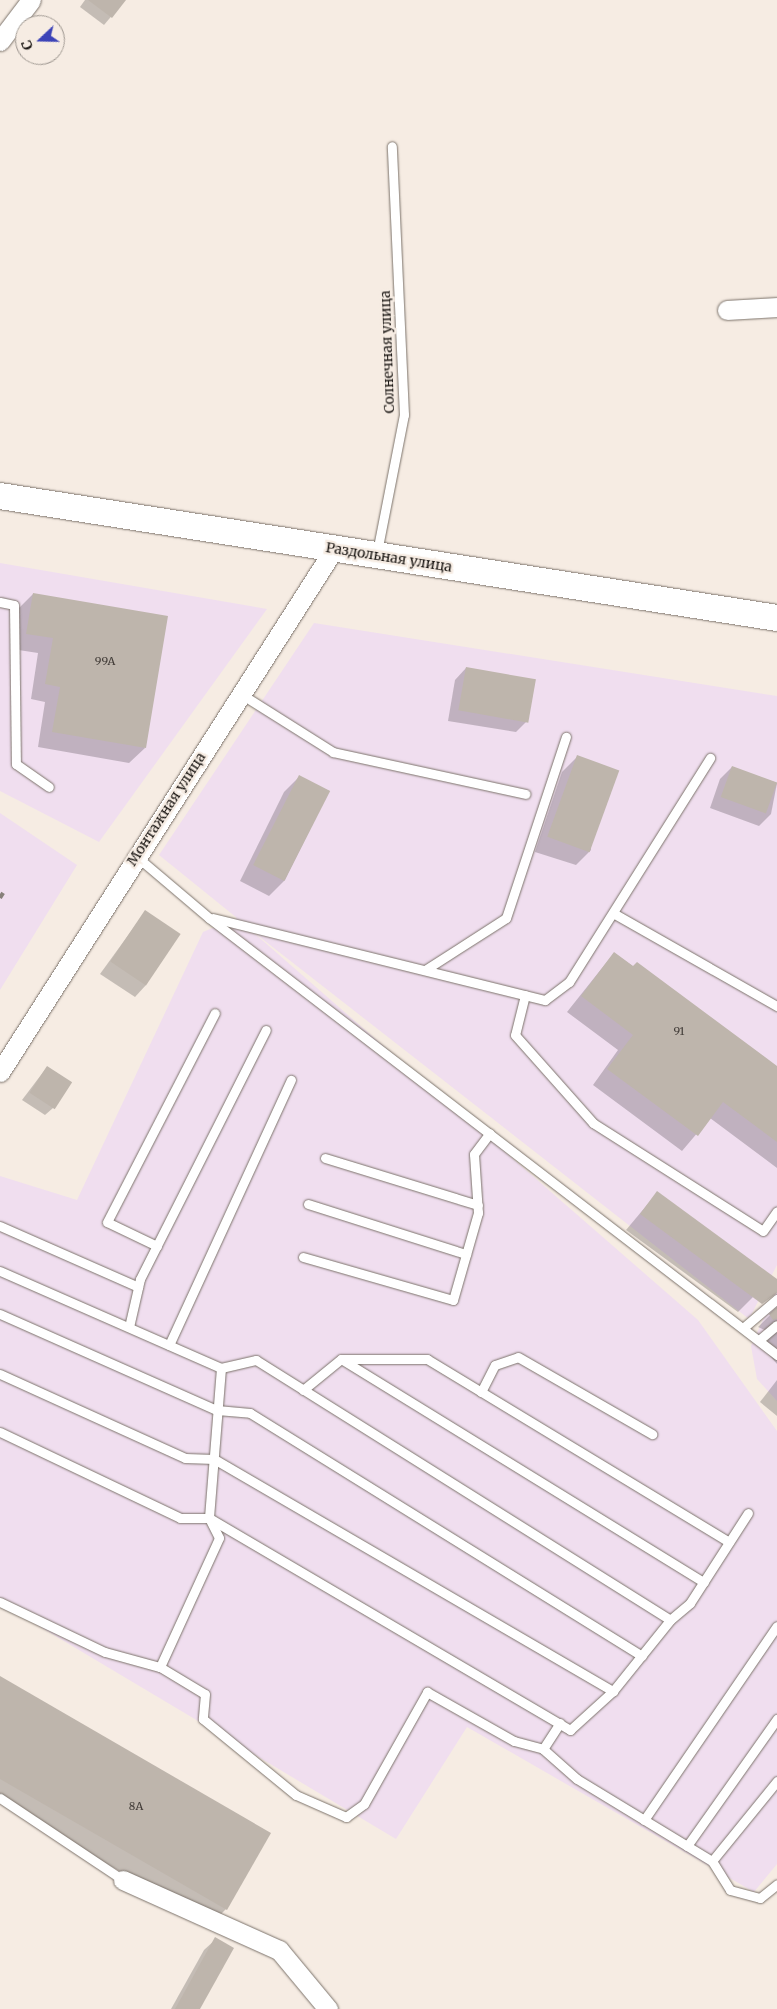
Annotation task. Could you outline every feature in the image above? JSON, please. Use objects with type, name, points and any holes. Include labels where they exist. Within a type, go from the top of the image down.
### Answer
[{"type":"main road","name":"Раздольная улица","points":[[0,496],[777,618]]},
{"type":"street","points":[[0,41],[30,0]]},
{"type":"street","points":[[726,310],[777,307]]},
{"type":"street","name":"Монтажная улица","points":[[0,1072],[334,548]]},
{"type":"street","points":[[123,1880],[279,1950],[328,2009]]},
{"type":"lane","name":"Солнечная улица","points":[[376,555],[404,415],[392,146]]},
{"type":"lane","points":[[0,602],[14,605],[16,764],[49,787]]},
{"type":"lane","points":[[240,693],[333,752],[524,794]]},
{"type":"lane","points":[[424,970],[506,918],[566,738]]},
{"type":"lane","points":[[209,918],[545,1000],[558,993],[612,913],[710,758]]},
{"type":"lane","points":[[136,856],[209,918],[777,1355]]},
{"type":"lane","points":[[612,913],[777,1006]]},
{"type":"lane","points":[[525,995],[515,1035],[593,1123],[763,1231],[777,1211]]},
{"type":"lane","points":[[157,1246],[107,1222],[215,1013]]},
{"type":"lane","points":[[129,1327],[138,1287],[266,1030]]},
{"type":"lane","points":[[168,1345],[291,1080]]},
{"type":"lane","points":[[303,1258],[453,1300],[478,1204],[474,1154],[490,1133]]},
{"type":"lane","points":[[325,1158],[478,1204]]},
{"type":"lane","points":[[308,1204],[466,1254]]},
{"type":"lane","points":[[0,1226],[138,1287]]},
{"type":"lane","points":[[0,1271],[221,1368],[256,1360],[670,1620]]},
{"type":"lane","points":[[743,1328],[777,1299]]},
{"type":"lane","points":[[0,1314],[217,1410],[250,1413],[642,1656]]},
{"type":"lane","points":[[759,1340],[777,1325]]},
{"type":"lane","points":[[481,1392],[495,1365],[518,1357],[652,1434]]},
{"type":"lane","points":[[303,1390],[341,1359],[427,1359],[730,1542]]},
{"type":"lane","points":[[341,1359],[704,1582]]},
{"type":"lane","points":[[160,1667],[219,1538],[209,1518],[221,1368]]},
{"type":"lane","points":[[0,1374],[185,1458],[214,1459],[613,1691]]},
{"type":"lane","points":[[0,1432],[180,1518],[209,1518],[570,1730],[613,1691],[670,1620],[690,1603],[748,1513]]},
{"type":"lane","points":[[0,1602],[105,1652],[160,1667],[205,1694],[203,1719],[296,1795],[346,1818],[364,1804],[427,1692],[514,1741],[543,1749],[577,1780],[712,1860],[730,1890],[760,1898],[777,1884]]},
{"type":"lane","points":[[644,1820],[777,1626]]},
{"type":"lane","points":[[687,1846],[777,1719]]},
{"type":"lane","points":[[543,1749],[560,1723]]},
{"type":"lane","points":[[712,1860],[777,1781]]},
{"type":"lane","points":[[0,1798],[123,1880]]},
{"type":"shaded area","points":[[0,563],[267,609],[99,842],[0,791]]},
{"type":"shaded area","points":[[314,623],[777,696],[777,1265],[749,1319],[247,927],[698,1320],[777,1431],[777,1864],[754,1892],[467,1727],[396,1839],[0,1603],[0,1176],[77,1200],[203,932],[237,918],[159,855]]},
{"type":"shaded area","points":[[0,813],[77,865],[0,990]]},
{"type":"shaded area","points":[[777,1289],[777,1401],[757,1379],[751,1346]]},
{"type":"building","points":[[88,0],[126,0],[112,18]]},
{"type":"building","points":[[33,593],[168,616],[146,748],[52,732],[60,687],[45,684],[53,638],[26,634]]},
{"type":"building","points":[[466,667],[536,679],[528,723],[458,710]]},
{"type":"building","points":[[577,755],[619,770],[590,852],[547,837]]},
{"type":"building","points":[[732,766],[777,782],[766,813],[721,797]]},
{"type":"building","points":[[299,775],[330,791],[284,881],[253,865]]},
{"type":"building","points":[[145,910],[181,934],[146,985],[110,961]]},
{"type":"building","points":[[614,952],[633,966],[637,962],[777,1066],[777,1142],[723,1102],[698,1136],[607,1069],[633,1035],[581,996]]},
{"type":"building","points":[[47,1066],[72,1082],[55,1109],[30,1093]]},
{"type":"building","points":[[657,1191],[777,1279],[777,1293],[762,1304],[640,1214]]},
{"type":"building","points":[[777,1307],[777,1319],[773,1320],[769,1314]]},
{"type":"building","points":[[0,1676],[271,1833],[227,1910],[0,1779]]},
{"type":"building","points":[[215,1937],[234,1948],[200,2009],[175,2009]]},
{"type":"railway","points":[[0,898],[3,893]]}]
